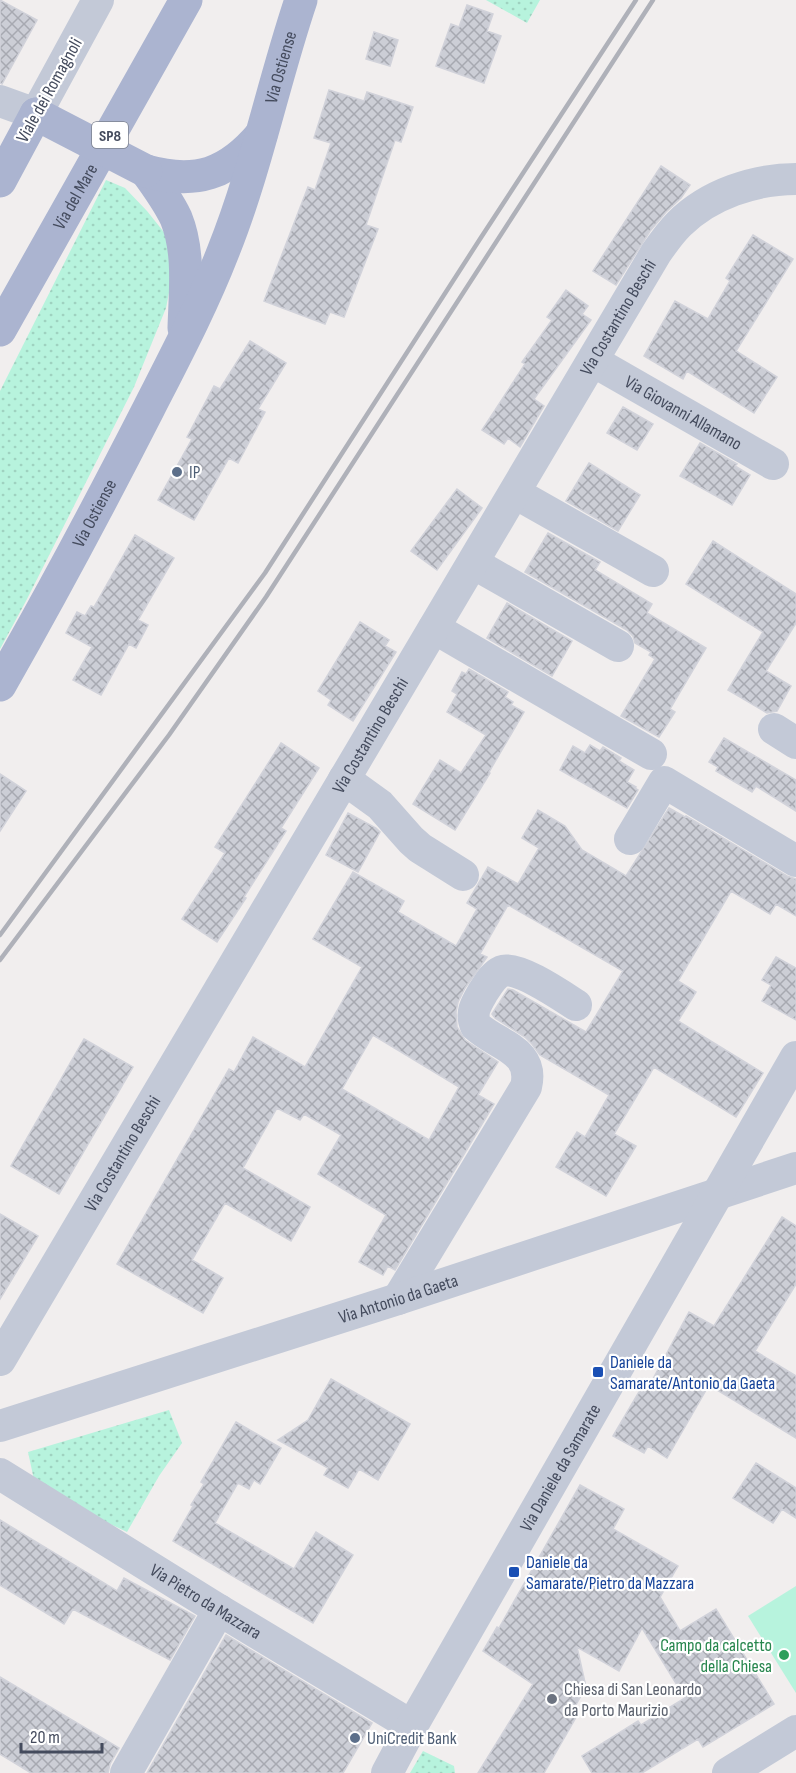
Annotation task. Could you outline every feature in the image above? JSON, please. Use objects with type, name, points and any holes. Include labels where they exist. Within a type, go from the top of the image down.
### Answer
[{"type":"main road","name":"Via del Mare","points":[[0,330],[186,0]]},
{"type":"main road","name":"Via Ostiense","points":[[0,685],[88,526],[184,339],[214,274],[245,191],[301,0]]},
{"type":"main road","name":"Via Ostiense","points":[[36,114],[146,171],[180,177],[209,174],[233,162],[244,154],[262,134]]},
{"type":"main road","name":"Viale dei Romagnoli","points":[[0,181],[36,114]]},
{"type":"main road","name":"Via Ostiense","points":[[146,171],[176,218],[182,241],[185,293],[184,339]]},
{"type":"main road","points":[[0,348],[34,270]]},
{"type":"street","name":"Viale dei Romagnoli","points":[[36,114],[98,0]]},
{"type":"street","points":[[0,102],[36,114]]},
{"type":"street","name":"Via Costantino Beschi","points":[[0,1360],[656,253],[679,224],[698,209],[725,194],[766,183],[796,179]]},
{"type":"street","name":"Via Giovanni Allamano","points":[[593,361],[773,464]]},
{"type":"street","points":[[515,493],[653,571]]},
{"type":"street","points":[[473,563],[618,646]]},
{"type":"street","points":[[434,628],[651,754]]},
{"type":"street","points":[[344,779],[380,805],[420,848],[463,875]]},
{"type":"street","points":[[630,839],[664,782],[796,861]]},
{"type":"street","points":[[398,1299],[526,1087],[528,1077],[525,1063],[513,1050],[476,1026],[473,1020],[475,1005],[495,976],[508,970],[524,974],[576,1005]]},
{"type":"street","name":"Via Daniele da Samarate","points":[[387,1773],[796,1057]]},
{"type":"street","name":"Via Antonio da Gaeta","points":[[0,1426],[717,1194],[793,1172]]},
{"type":"street","name":"Via Pietro da Mazzara","points":[[0,1474],[412,1726]]},
{"type":"street","points":[[126,1773],[219,1610]]},
{"type":"street","points":[[728,1773],[796,1731]]},
{"type":"green space","points":[[486,0],[540,0],[527,23]]},
{"type":"green space","points":[[106,180],[125,188],[167,236],[173,272],[166,308],[134,387],[0,649],[0,391]]},
{"type":"green space","points":[[169,1410],[182,1443],[159,1476],[127,1532],[36,1489],[28,1452]]},
{"type":"green space","name":"Campo da calcetto della Chiesa","points":[[796,1586],[796,1693],[748,1616]]},
{"type":"green space","points":[[423,1751],[454,1766],[455,1773],[410,1773]]},
{"type":"building","points":[[0,0],[37,20],[2,84],[0,83]]},
{"type":"building","points":[[467,5],[493,14],[487,31],[501,36],[484,83],[436,66],[451,24],[459,27]]},
{"type":"building","points":[[374,32],[398,40],[390,66],[366,59]]},
{"type":"building","points":[[329,90],[364,101],[367,92],[413,107],[401,142],[395,140],[366,225],[378,229],[344,317],[330,312],[325,324],[264,301],[308,187],[315,190],[331,143],[314,138]]},
{"type":"building","points":[[661,166],[690,185],[650,231],[616,285],[593,271]]},
{"type":"building","points":[[753,235],[793,259],[736,351],[777,377],[754,413],[687,371],[683,379],[644,356],[675,301],[708,319],[730,281],[726,278]]},
{"type":"building","points":[[566,290],[588,306],[582,314],[591,320],[534,399],[544,406],[520,447],[508,438],[504,444],[482,430],[525,364],[522,362],[552,320],[547,317]]},
{"type":"building","points":[[250,341],[286,363],[258,409],[265,412],[238,463],[229,458],[194,520],[158,500],[192,439],[187,437],[214,386],[220,389]]},
{"type":"building","points":[[623,407],[653,424],[637,450],[607,433]]},
{"type":"building","points":[[700,443],[737,464],[735,466],[750,475],[732,505],[680,476]]},
{"type":"building","points":[[589,463],[640,495],[618,531],[566,501]]},
{"type":"building","points":[[457,489],[482,508],[437,570],[411,551]]},
{"type":"building","points":[[548,533],[600,562],[595,570],[652,604],[647,613],[706,648],[670,709],[675,712],[659,737],[621,716],[655,659],[649,655],[651,652],[635,643],[633,636],[627,630],[525,572]]},
{"type":"building","points":[[135,535],[174,558],[138,620],[148,625],[136,648],[129,644],[101,695],[73,680],[92,647],[66,633],[77,612],[85,616],[91,606],[94,607]]},
{"type":"building","points":[[713,541],[796,594],[796,623],[766,671],[791,686],[777,711],[767,713],[728,690],[763,632],[686,584]]},
{"type":"building","points":[[507,603],[572,641],[552,676],[487,638]]},
{"type":"building","points":[[360,622],[389,640],[385,646],[396,652],[353,721],[328,705],[331,700],[318,691]]},
{"type":"building","points":[[469,669],[508,692],[505,697],[513,702],[511,705],[524,712],[455,830],[413,804],[440,760],[461,773],[486,735],[447,712],[457,694],[452,691],[462,672],[466,674]]},
{"type":"building","points":[[724,738],[796,780],[796,811],[756,786],[752,792],[716,771],[718,767],[709,762]]},
{"type":"building","points":[[281,743],[319,768],[281,828],[286,831],[217,942],[182,919],[225,853],[215,847]]},
{"type":"building","points":[[590,745],[600,751],[603,747],[621,758],[619,761],[634,770],[627,782],[638,790],[627,808],[560,770],[573,746],[585,753]]},
{"type":"building","points":[[0,774],[26,791],[0,831]]},
{"type":"building","points":[[669,808],[796,879],[796,916],[776,904],[770,914],[731,891],[678,981],[696,992],[678,1021],[763,1073],[736,1117],[654,1067],[614,1134],[636,1146],[606,1196],[556,1167],[577,1132],[585,1137],[609,1095],[540,1055],[525,1037],[492,1014],[508,989],[586,1032],[623,971],[508,905],[480,954],[487,957],[465,988],[456,1012],[457,1027],[465,1040],[498,1062],[478,1095],[494,1104],[395,1270],[388,1266],[383,1275],[359,1262],[386,1215],[318,1174],[341,1135],[304,1114],[300,1120],[277,1108],[243,1168],[310,1207],[291,1241],[225,1203],[192,1260],[223,1278],[203,1313],[117,1264],[229,1069],[234,1072],[253,1037],[305,1067],[362,967],[313,939],[353,872],[404,901],[398,912],[456,946],[477,909],[467,903],[488,867],[518,884],[539,848],[522,838],[538,810],[565,826],[582,850],[626,876]],"holes":[[[373,1035],[459,1087],[429,1140],[342,1089]]]},
{"type":"building","points":[[348,813],[380,832],[358,872],[326,855]]},
{"type":"building","points":[[776,957],[796,968],[796,1020],[762,1001],[771,985],[762,980]]},
{"type":"building","points":[[84,1039],[133,1067],[59,1194],[11,1166]]},
{"type":"building","points":[[0,1214],[38,1236],[0,1299]]},
{"type":"building","points":[[782,1217],[796,1226],[796,1284],[755,1351],[796,1376],[796,1438],[709,1385],[667,1458],[648,1446],[644,1453],[613,1436],[643,1385],[648,1388],[689,1312],[714,1326]]},
{"type":"building","points":[[331,1379],[410,1424],[378,1480],[359,1469],[348,1488],[324,1475],[328,1468],[278,1440],[308,1420]]},
{"type":"building","points":[[236,1422],[281,1448],[260,1484],[254,1480],[249,1489],[238,1483],[215,1523],[294,1569],[316,1532],[353,1555],[313,1623],[173,1541],[204,1484],[201,1482]]},
{"type":"building","points":[[756,1463],[796,1488],[796,1518],[782,1509],[773,1523],[733,1498]]},
{"type":"building","points":[[580,1485],[624,1509],[613,1529],[678,1566],[660,1597],[680,1631],[716,1609],[774,1704],[703,1747],[698,1739],[642,1773],[592,1773],[582,1756],[638,1721],[641,1725],[685,1698],[642,1628],[619,1671],[577,1647],[586,1687],[573,1710],[578,1714],[544,1773],[478,1773],[533,1684],[483,1651],[497,1627],[499,1628]]},
{"type":"building","points":[[0,1520],[117,1591],[124,1578],[195,1616],[170,1660],[73,1609],[64,1624],[0,1585]]},
{"type":"building","points":[[226,1635],[372,1723],[343,1773],[147,1773]]},
{"type":"building","points":[[0,1677],[119,1748],[108,1773],[31,1773],[0,1754]]},
{"type":"railway","points":[[0,935],[265,573],[636,0]]},
{"type":"railway","points":[[0,960],[169,735],[266,597],[653,0]]},
{"type":"place","name":"IP","points":[[177,472]]},
{"type":"place","name":"Daniele da Samarate/Antonio da Gaeta","points":[[598,1372]]},
{"type":"place","name":"Daniele da Samarate/Pietro da Mazzara","points":[[514,1572]]},
{"type":"place","name":"Campo da calcetto della Chiesa","points":[[784,1655]]},
{"type":"place","name":"Chiesa di San Leonardo da Porto Maurizio","points":[[552,1699]]},
{"type":"place","name":"UniCredit Bank","points":[[355,1738]]}]
